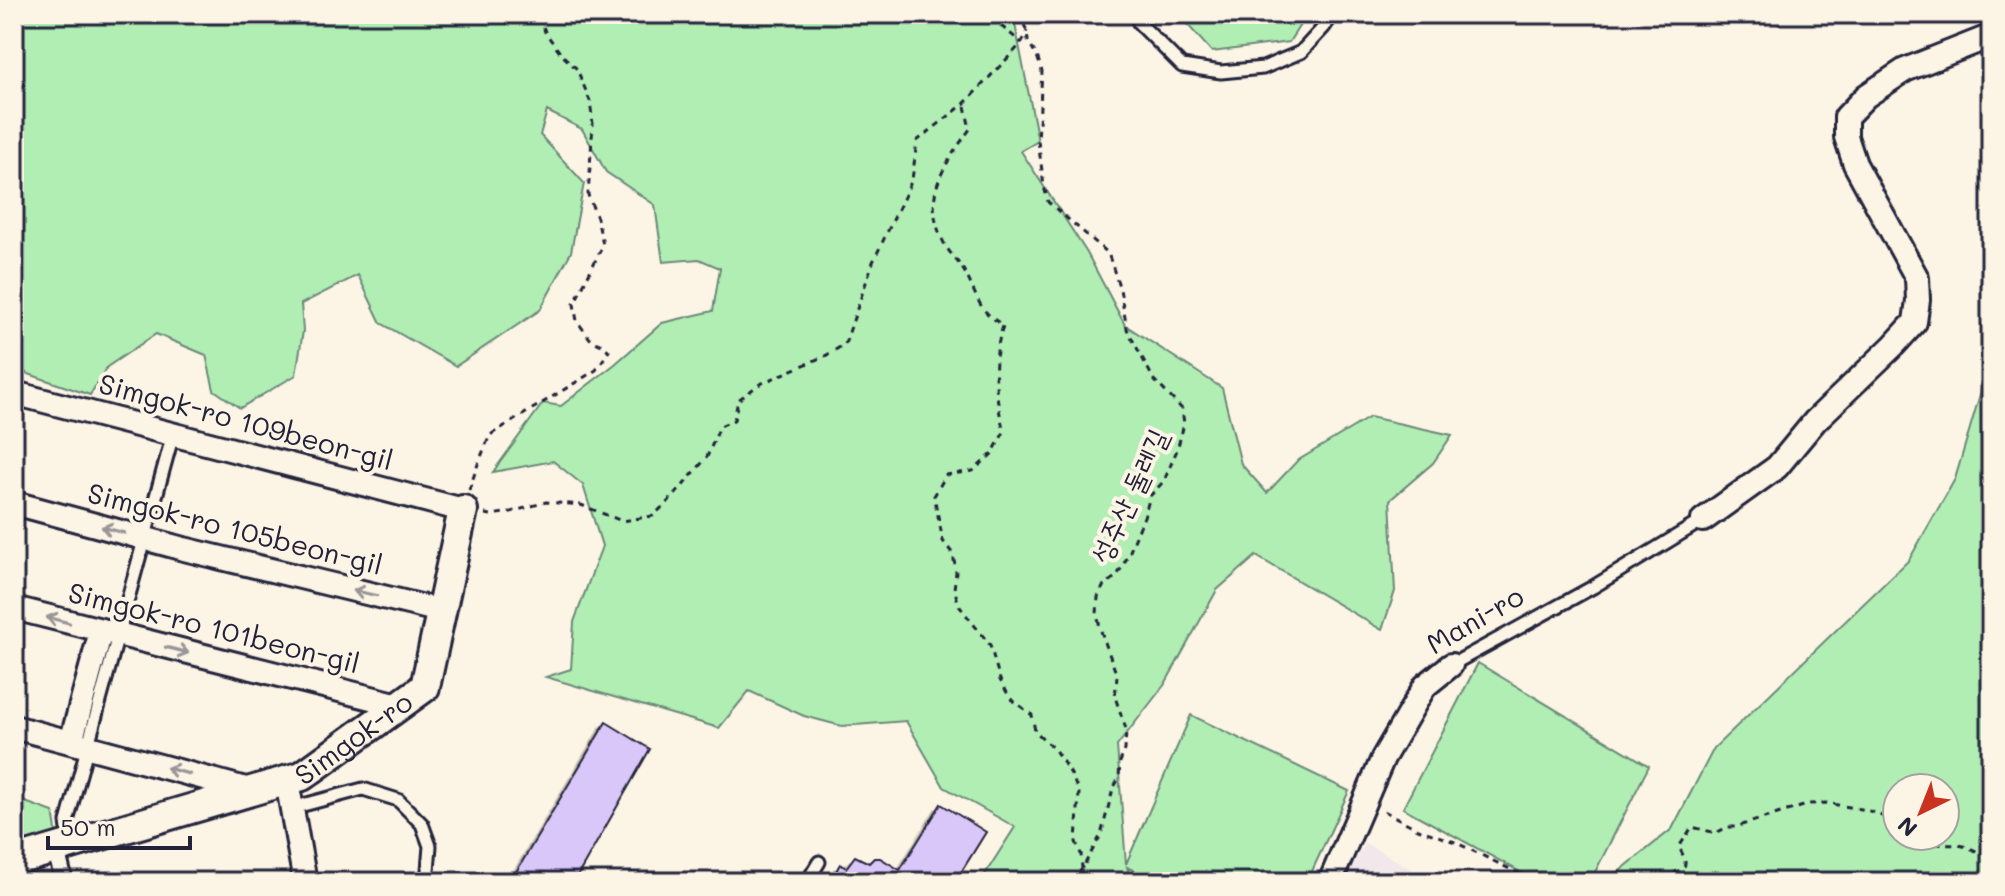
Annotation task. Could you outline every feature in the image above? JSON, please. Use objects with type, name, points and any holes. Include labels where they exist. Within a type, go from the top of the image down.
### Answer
[{"type":"street","points":[[1703,520],[1777,467],[1815,421],[1915,322],[1917,278],[1855,164],[1846,137],[1846,117],[1866,96],[1905,70],[1991,36]]},
{"type":"street","name":"Simgok-ro 109beon-gil","points":[[14,393],[463,510]]},
{"type":"street","name":"Simgok-ro 105beon-gil","points":[[14,503],[144,539],[441,611]]},
{"type":"street","name":"Simgok-ro","points":[[14,861],[253,791],[289,794],[302,776],[425,687],[463,510]]},
{"type":"street","name":"Simgok-ro 101beon-gil","points":[[14,608],[399,705]]},
{"type":"street","points":[[79,744],[110,633]]},
{"type":"street","name":"Mani-ro","points":[[1332,881],[1383,758],[1425,686],[1451,665]]},
{"type":"street","points":[[14,727],[253,791]]},
{"type":"street","points":[[289,794],[305,882]]},
{"type":"street","points":[[63,847],[64,882]]},
{"type":"lane","points":[[1136,14],[1139,23],[1182,66],[1221,72],[1263,68],[1301,52],[1333,14]]},
{"type":"lane","points":[[110,633],[144,539],[173,434]]},
{"type":"lane","name":"Mani-ro","points":[[1451,665],[1593,587],[1703,520]]},
{"type":"lane","points":[[63,847],[79,744]]},
{"type":"lane","points":[[289,794],[363,789],[398,800],[422,824],[430,846],[427,882]]},
{"type":"lane","points":[[807,882],[819,862]]},
{"type":"path","points":[[1000,14],[1001,26],[1022,43]]},
{"type":"path","name":"성주산 둘레길","points":[[1019,14],[1042,71],[1038,141],[1048,202],[1108,253],[1120,289],[1127,329],[1154,380],[1182,409],[1184,424],[1164,481],[1150,496],[1128,556],[1117,576],[1104,585],[1098,597],[1097,615],[1117,676],[1115,697],[1126,729],[1125,750],[1101,835],[1071,882]]},
{"type":"path","points":[[538,15],[545,32],[577,69],[590,101],[593,124],[588,195],[603,245],[574,304],[577,321],[591,340],[609,351],[596,370],[490,435],[463,510],[491,515],[546,502],[581,505],[622,521],[653,516],[675,495],[707,457],[720,426],[734,420],[738,400],[760,384],[845,344],[873,262],[912,180],[917,141],[964,104],[1022,43],[1027,31]]},
{"type":"path","points":[[964,104],[970,129],[948,159],[935,189],[932,208],[948,250],[962,268],[985,310],[1003,326],[996,346],[996,401],[1004,432],[992,454],[973,471],[946,475],[934,496],[943,541],[953,554],[956,572],[954,589],[960,607],[990,645],[1000,680],[1010,698],[1032,715],[1035,731],[1055,750],[1079,793],[1076,842],[1082,869]]},
{"type":"path","points":[[1364,803],[1418,829],[1455,842],[1536,882]]},
{"type":"path","points":[[1671,882],[1670,874],[1682,871],[1685,866],[1679,847],[1692,827],[1716,833],[1727,827],[1810,804],[1826,803],[1881,816]]},
{"type":"path","points":[[1961,845],[1981,853],[1991,850]]},
{"type":"shaded area","points":[[1365,843],[1432,881],[1432,882],[1344,882]]},
{"type":"green space","points":[[14,14],[1013,14],[1038,141],[1021,151],[1087,253],[1125,325],[1222,388],[1241,464],[1267,493],[1297,461],[1370,417],[1452,435],[1433,463],[1390,500],[1395,591],[1382,630],[1256,556],[1217,590],[1165,684],[1117,746],[1126,864],[1191,715],[1349,791],[1307,882],[1156,882],[1127,867],[1132,882],[980,882],[1015,827],[944,787],[906,721],[842,726],[804,716],[749,691],[719,728],[546,677],[571,669],[574,622],[602,546],[583,485],[553,461],[493,472],[543,403],[561,406],[662,323],[713,311],[720,268],[699,259],[663,262],[655,205],[606,172],[582,129],[547,111],[540,135],[584,183],[571,252],[540,310],[456,366],[381,323],[358,275],[301,304],[303,331],[296,375],[240,408],[214,390],[206,355],[156,334],[107,367],[90,395],[14,369]]},
{"type":"green space","points":[[1178,14],[1307,14],[1289,42],[1212,52]]},
{"type":"green space","points":[[1991,357],[1991,882],[1606,882],[1672,829],[1714,748],[1909,560],[1955,479]]},
{"type":"green space","points":[[1478,663],[1649,766],[1590,882],[1539,882],[1403,808]]},
{"type":"green space","points":[[14,798],[53,812],[57,836],[14,848]]},
{"type":"building","points":[[606,722],[650,749],[574,882],[510,882]]},
{"type":"building","points":[[941,804],[986,832],[955,882],[830,882],[840,864],[846,868],[855,856],[869,863],[874,858],[880,858],[900,870]]}]
